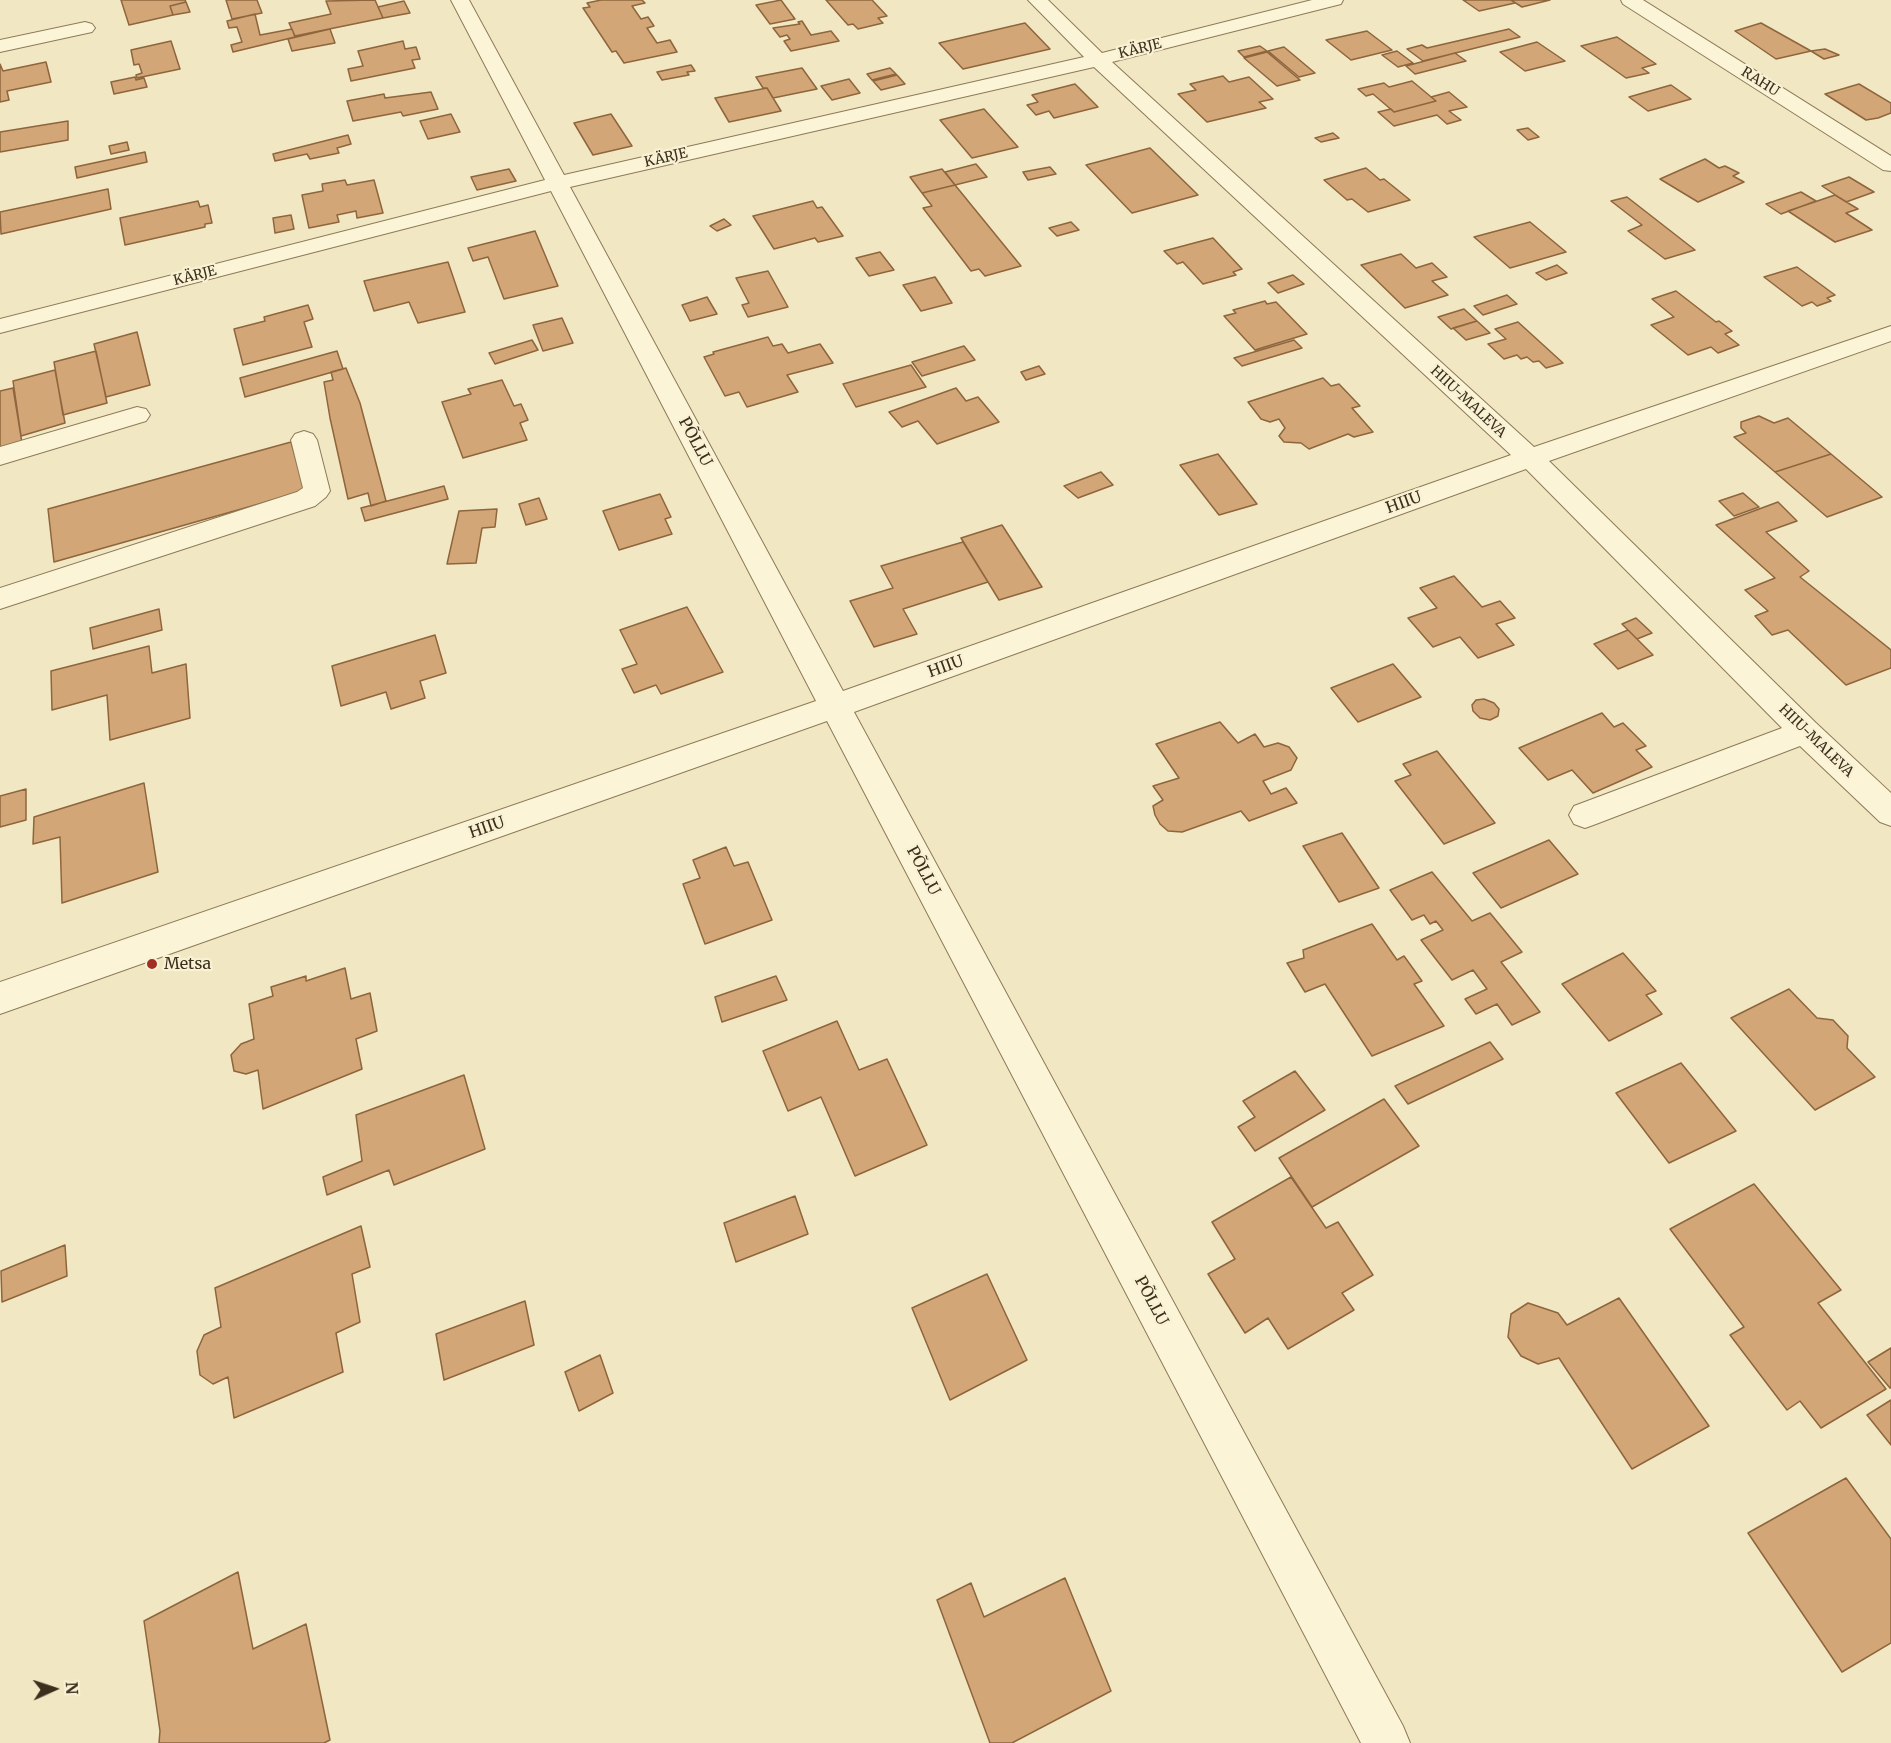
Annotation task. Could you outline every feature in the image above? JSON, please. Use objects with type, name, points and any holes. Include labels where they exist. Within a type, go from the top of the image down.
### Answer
[{"type":"street","name":"PÕLLU","points":[[460,0],[1386,1743]]},
{"type":"street","name":"HIIU-MALEVA","points":[[1037,0],[1098,60],[1530,458],[1806,732],[1891,813]]},
{"type":"street","name":"KÄRJE","points":[[0,326],[558,183],[1098,60],[1334,0]]},
{"type":"street","name":"RAHU","points":[[1630,0],[1891,165]]},
{"type":"street","points":[[0,46],[85,28]]},
{"type":"street","name":"HIIU","points":[[0,998],[836,706],[1530,458],[1891,333]]},
{"type":"street","points":[[0,456],[137,415]]},
{"type":"street","points":[[0,599],[306,499],[317,491],[304,440]]},
{"type":"street","points":[[1585,815],[1806,732]]},
{"type":"building","points":[[121,0],[185,0],[186,2],[170,6],[173,15],[129,25]]},
{"type":"building","points":[[226,0],[257,0],[262,13],[232,19]]},
{"type":"building","points":[[375,0],[383,18],[295,36],[289,23],[331,14],[326,1]]},
{"type":"building","points":[[601,0],[642,0],[645,3],[632,6],[641,19],[648,17],[654,26],[647,28],[657,43],[670,40],[677,52],[624,63],[616,51],[612,52],[583,8],[590,7],[587,3]]},
{"type":"building","points":[[781,0],[795,19],[770,24],[756,5]]},
{"type":"building","points":[[826,0],[872,0],[887,16],[878,18],[883,23],[858,29],[853,24],[848,25]]},
{"type":"building","points":[[1463,0],[1511,0],[1515,3],[1479,11]]},
{"type":"building","points":[[1511,0],[1550,0],[1522,7]]},
{"type":"building","points":[[404,1],[410,13],[383,18],[378,7]]},
{"type":"building","points":[[186,2],[190,12],[173,15],[170,6]]},
{"type":"building","points":[[255,14],[260,35],[292,29],[295,37],[233,52],[231,45],[242,42],[237,27],[229,28],[227,21]]},
{"type":"building","points":[[802,21],[811,35],[831,31],[839,41],[791,51],[784,41],[790,39],[787,35],[780,37],[773,28],[800,24],[798,22]]},
{"type":"building","points":[[1025,23],[1050,49],[963,69],[939,43]]},
{"type":"building","points":[[1761,23],[1811,51],[1776,59],[1735,31]]},
{"type":"building","points":[[330,29],[335,43],[292,51],[288,39]]},
{"type":"building","points":[[1509,29],[1520,37],[1423,61],[1407,49],[1422,45],[1427,48]]},
{"type":"building","points":[[1367,31],[1392,50],[1351,60],[1326,40]]},
{"type":"building","points":[[1617,37],[1656,64],[1642,68],[1649,73],[1626,78],[1581,46]]},
{"type":"building","points":[[171,41],[180,69],[137,78],[136,75],[142,73],[139,64],[134,65],[131,50]]},
{"type":"building","points":[[403,41],[405,49],[416,47],[420,59],[412,60],[415,68],[351,81],[348,69],[363,66],[358,51]]},
{"type":"building","points":[[1537,42],[1565,61],[1525,71],[1500,52]]},
{"type":"building","points":[[1260,46],[1267,51],[1244,57],[1238,51]]},
{"type":"building","points":[[1284,47],[1315,73],[1299,77],[1268,51]]},
{"type":"building","points":[[1825,49],[1839,55],[1824,59],[1811,51]]},
{"type":"building","points":[[1397,51],[1413,63],[1398,67],[1382,55]]},
{"type":"building","points":[[1267,52],[1300,80],[1277,86],[1244,58]]},
{"type":"building","points":[[1455,53],[1466,61],[1415,74],[1406,66]]},
{"type":"building","points":[[46,62],[51,82],[7,91],[9,100],[0,102],[0,64],[3,71]]},
{"type":"building","points":[[691,65],[695,71],[687,72],[689,75],[662,80],[657,72]]},
{"type":"building","points":[[802,68],[817,89],[773,98],[756,77]]},
{"type":"building","points":[[890,68],[896,74],[872,80],[867,74]]},
{"type":"building","points":[[897,75],[905,84],[881,90],[873,81]]},
{"type":"building","points":[[1223,76],[1229,82],[1249,77],[1273,99],[1259,102],[1266,108],[1207,122],[1178,94],[1196,90],[1190,84]]},
{"type":"building","points":[[135,77],[136,80],[144,78],[147,87],[114,94],[111,82]]},
{"type":"building","points":[[849,79],[860,93],[832,100],[821,86]]},
{"type":"building","points":[[1412,81],[1436,101],[1394,112],[1373,94],[1366,96],[1358,89],[1384,83],[1389,87]]},
{"type":"building","points":[[1075,84],[1098,107],[1054,118],[1049,111],[1036,115],[1027,105],[1038,102],[1032,95]]},
{"type":"building","points":[[1859,84],[1891,103],[1891,113],[1866,120],[1825,94]]},
{"type":"building","points":[[1671,85],[1691,99],[1648,111],[1629,97]]},
{"type":"building","points":[[767,88],[781,111],[729,122],[715,98]]},
{"type":"building","points":[[431,92],[438,109],[403,116],[401,112],[353,121],[347,101],[384,94],[385,98]]},
{"type":"building","points":[[1449,92],[1467,107],[1449,111],[1461,120],[1447,124],[1437,115],[1394,126],[1378,112],[1391,109],[1394,112],[1436,101],[1431,97]]},
{"type":"building","points":[[984,109],[1018,147],[972,158],[940,120]]},
{"type":"building","points":[[451,114],[460,132],[428,139],[420,121]]},
{"type":"building","points":[[611,114],[632,146],[593,155],[574,123]]},
{"type":"building","points":[[68,121],[68,140],[0,152],[0,132]]},
{"type":"building","points":[[1528,128],[1539,137],[1528,140],[1517,130]]},
{"type":"building","points":[[1333,133],[1339,138],[1321,142],[1315,138]]},
{"type":"building","points":[[348,135],[351,144],[337,148],[339,153],[310,159],[307,154],[275,161],[273,154]]},
{"type":"building","points":[[127,142],[129,150],[111,154],[109,146]]},
{"type":"building","points":[[1150,148],[1198,195],[1132,213],[1086,165]]},
{"type":"building","points":[[145,152],[147,162],[77,178],[75,167]]},
{"type":"building","points":[[1705,159],[1719,168],[1725,166],[1739,173],[1733,176],[1744,182],[1698,202],[1660,179]]},
{"type":"building","points":[[976,164],[987,177],[955,185],[945,172]]},
{"type":"building","points":[[1050,167],[1056,174],[1028,180],[1023,172]]},
{"type":"building","points":[[1366,168],[1410,200],[1368,212],[1352,199],[1347,200],[1324,180]]},
{"type":"building","points":[[509,169],[516,181],[477,190],[471,177]]},
{"type":"building","points":[[942,169],[955,185],[922,193],[910,177]]},
{"type":"building","points":[[1849,177],[1874,192],[1846,202],[1822,186]]},
{"type":"building","points":[[345,180],[347,185],[374,180],[383,213],[357,218],[356,211],[337,215],[339,222],[309,228],[302,195],[323,191],[322,184]]},
{"type":"building","points":[[955,185],[1021,266],[985,276],[979,269],[971,271],[923,208],[932,206],[922,193]]},
{"type":"building","points":[[108,189],[111,209],[1,234],[0,212]]},
{"type":"building","points":[[1801,192],[1816,201],[1781,214],[1766,204]]},
{"type":"building","points":[[1835,195],[1858,209],[1846,213],[1872,230],[1835,242],[1788,211]]},
{"type":"building","points":[[1627,197],[1695,250],[1665,259],[1628,231],[1642,225],[1611,201]]},
{"type":"building","points":[[198,201],[200,207],[208,205],[212,223],[205,224],[205,227],[125,245],[120,218]]},
{"type":"building","points":[[813,201],[817,208],[822,207],[843,236],[818,242],[815,238],[774,249],[753,216]]},
{"type":"building","points":[[291,215],[294,229],[275,233],[273,218]]},
{"type":"building","points":[[724,219],[731,225],[717,231],[710,226]]},
{"type":"building","points":[[1071,222],[1079,230],[1057,236],[1049,228]]},
{"type":"building","points":[[1530,222],[1566,252],[1510,268],[1474,237]]},
{"type":"building","points":[[535,231],[558,286],[504,299],[488,257],[473,261],[468,248]]},
{"type":"building","points":[[1213,238],[1242,269],[1233,272],[1236,275],[1203,284],[1183,262],[1177,264],[1164,251]]},
{"type":"building","points":[[880,252],[894,270],[869,276],[856,258]]},
{"type":"building","points":[[1401,254],[1416,268],[1432,263],[1447,277],[1432,281],[1448,295],[1405,308],[1361,265]]},
{"type":"building","points":[[448,262],[465,312],[418,323],[409,302],[374,311],[364,281]]},
{"type":"building","points":[[1557,265],[1567,273],[1546,280],[1536,273]]},
{"type":"building","points":[[1797,267],[1835,295],[1827,298],[1831,301],[1817,306],[1812,302],[1802,306],[1764,277]]},
{"type":"building","points":[[768,271],[788,307],[748,317],[742,305],[749,303],[736,278]]},
{"type":"building","points":[[1293,275],[1304,284],[1278,293],[1268,283]]},
{"type":"building","points":[[935,277],[952,303],[921,311],[903,285]]},
{"type":"building","points":[[1676,291],[1716,322],[1719,321],[1732,331],[1725,334],[1739,345],[1718,353],[1711,347],[1688,355],[1651,325],[1674,317],[1652,299]]},
{"type":"building","points":[[1507,295],[1517,304],[1483,315],[1474,306]]},
{"type":"building","points":[[707,297],[717,314],[690,321],[682,305]]},
{"type":"building","points":[[1265,301],[1267,304],[1276,302],[1307,334],[1255,350],[1224,316],[1236,313],[1233,310]]},
{"type":"building","points":[[308,305],[313,319],[304,322],[312,347],[243,365],[234,329],[265,321],[264,317]]},
{"type":"building","points":[[1464,309],[1477,321],[1451,329],[1438,317]]},
{"type":"building","points":[[562,318],[573,343],[543,351],[533,325]]},
{"type":"building","points":[[1477,321],[1490,333],[1466,340],[1453,328]]},
{"type":"building","points":[[1518,322],[1563,363],[1546,368],[1539,361],[1533,362],[1527,357],[1521,359],[1517,355],[1504,359],[1488,344],[1506,339],[1495,329]]},
{"type":"building","points":[[137,332],[150,385],[106,397],[94,344]]},
{"type":"building","points":[[768,337],[773,346],[782,344],[788,353],[820,344],[833,363],[787,375],[798,392],[747,407],[739,392],[725,396],[704,357],[714,354],[713,352]]},
{"type":"building","points":[[532,340],[538,350],[495,364],[489,353]]},
{"type":"building","points":[[1294,340],[1302,348],[1242,366],[1234,358]]},
{"type":"building","points":[[964,346],[975,360],[922,376],[912,362]]},
{"type":"building","points":[[96,351],[107,403],[63,415],[54,362]]},
{"type":"building","points":[[337,351],[343,369],[245,397],[240,378]]},
{"type":"building","points":[[911,365],[926,387],[856,407],[843,384]]},
{"type":"building","points":[[1039,366],[1045,374],[1026,380],[1021,372]]},
{"type":"building","points":[[346,368],[360,403],[386,501],[371,506],[368,493],[348,499],[330,418],[324,382],[333,380],[331,372]]},
{"type":"building","points":[[55,370],[65,423],[21,436],[13,381]]},
{"type":"building","points":[[1323,378],[1331,386],[1339,384],[1360,406],[1352,408],[1373,432],[1354,437],[1348,434],[1309,449],[1301,443],[1284,442],[1279,436],[1285,428],[1279,419],[1270,422],[1261,419],[1248,402]]},
{"type":"building","points":[[502,380],[514,406],[521,404],[528,420],[520,423],[527,440],[463,458],[442,402],[471,394],[468,389]]},
{"type":"building","points":[[13,388],[22,443],[0,449],[0,391]]},
{"type":"building","points":[[956,388],[966,401],[978,397],[999,422],[937,444],[918,421],[902,427],[889,412]]},
{"type":"building","points":[[1759,416],[1774,423],[1788,418],[1831,454],[1775,472],[1734,437],[1746,433],[1741,428],[1741,422]]},
{"type":"building","points":[[291,442],[305,491],[54,562],[48,509]]},
{"type":"building","points":[[1218,454],[1257,504],[1219,515],[1180,465]]},
{"type":"building","points":[[1831,454],[1882,497],[1827,517],[1775,472]]},
{"type":"building","points":[[1101,472],[1113,485],[1078,498],[1064,486]]},
{"type":"building","points":[[444,486],[448,499],[365,521],[361,508]]},
{"type":"building","points":[[1743,493],[1759,507],[1734,516],[1719,501]]},
{"type":"building","points":[[660,494],[671,517],[665,519],[672,534],[619,550],[603,511]]},
{"type":"building","points":[[539,498],[547,519],[526,525],[519,504]]},
{"type":"building","points":[[1778,502],[1797,521],[1766,532],[1809,571],[1800,577],[1891,650],[1891,668],[1846,685],[1788,630],[1772,635],[1755,616],[1768,611],[1745,590],[1775,578],[1716,525]]},
{"type":"building","points":[[497,509],[495,527],[482,528],[476,563],[447,564],[459,511]]},
{"type":"building","points":[[1002,525],[1042,587],[999,600],[961,538]]},
{"type":"building","points":[[963,542],[988,582],[903,609],[917,634],[874,647],[850,601],[893,588],[881,566]]},
{"type":"building","points":[[1454,576],[1482,607],[1500,601],[1515,618],[1496,624],[1514,645],[1478,658],[1460,637],[1433,647],[1408,618],[1437,608],[1420,588]]},
{"type":"building","points":[[687,607],[723,672],[661,694],[656,685],[634,693],[622,669],[637,664],[620,630]]},
{"type":"building","points":[[159,609],[162,630],[93,649],[90,628]]},
{"type":"building","points":[[1636,618],[1652,633],[1637,639],[1622,624]]},
{"type":"building","points":[[1628,630],[1653,655],[1618,669],[1594,644]]},
{"type":"building","points":[[435,635],[446,673],[420,681],[425,698],[391,709],[386,692],[341,706],[332,666]]},
{"type":"building","points":[[149,646],[152,673],[186,664],[190,718],[110,740],[107,695],[52,710],[51,671]]},
{"type":"building","points":[[1393,664],[1421,697],[1358,722],[1331,688]]},
{"type":"building","points":[[1484,699],[1494,703],[1499,709],[1498,716],[1490,720],[1480,718],[1473,711],[1472,705],[1476,700]]},
{"type":"building","points":[[1602,713],[1614,727],[1623,723],[1646,746],[1636,750],[1652,767],[1593,793],[1572,770],[1548,780],[1519,748]]},
{"type":"building","points":[[1220,722],[1238,743],[1255,734],[1264,747],[1278,743],[1289,747],[1297,758],[1291,770],[1263,781],[1271,794],[1286,788],[1297,803],[1249,821],[1241,811],[1182,832],[1168,831],[1155,815],[1153,806],[1163,800],[1153,786],[1179,778],[1156,744]]},
{"type":"building","points":[[1437,751],[1495,823],[1444,844],[1395,781],[1411,775],[1403,764]]},
{"type":"building","points":[[144,783],[158,872],[62,903],[60,837],[33,844],[34,817]]},
{"type":"building","points":[[26,789],[26,820],[0,827],[0,796]]},
{"type":"building","points":[[1342,833],[1379,888],[1339,902],[1303,846]]},
{"type":"building","points":[[1549,840],[1578,874],[1501,908],[1473,873]]},
{"type":"building","points":[[726,847],[734,866],[748,862],[772,920],[705,944],[683,884],[700,878],[693,860]]},
{"type":"building","points":[[1432,872],[1472,921],[1490,913],[1522,952],[1501,962],[1540,1012],[1512,1025],[1497,1004],[1476,1014],[1465,999],[1487,989],[1473,970],[1452,980],[1421,940],[1443,930],[1436,921],[1430,924],[1424,915],[1412,920],[1390,890]]},
{"type":"building","points":[[1372,924],[1397,960],[1404,956],[1422,981],[1414,984],[1444,1026],[1372,1056],[1325,984],[1305,992],[1287,963],[1304,958],[1303,950]]},
{"type":"building","points":[[1623,953],[1656,991],[1646,995],[1662,1014],[1609,1041],[1562,984]]},
{"type":"building","points":[[345,968],[351,999],[370,993],[377,1031],[356,1039],[362,1069],[263,1109],[258,1070],[246,1074],[234,1071],[231,1055],[241,1044],[254,1039],[249,1004],[273,996],[271,987],[306,976],[306,981]]},
{"type":"building","points":[[776,976],[787,1000],[722,1022],[715,997]]},
{"type":"building","points":[[1789,989],[1817,1018],[1833,1020],[1848,1036],[1847,1048],[1875,1077],[1815,1110],[1731,1018]]},
{"type":"building","points":[[837,1021],[859,1070],[887,1059],[927,1145],[855,1176],[821,1097],[788,1111],[763,1051]]},
{"type":"building","points":[[1490,1042],[1503,1059],[1408,1104],[1395,1086]]},
{"type":"building","points":[[1681,1063],[1736,1131],[1669,1163],[1616,1093]]},
{"type":"building","points":[[1295,1071],[1325,1110],[1255,1151],[1238,1127],[1255,1117],[1243,1101]]},
{"type":"building","points":[[464,1075],[485,1149],[394,1185],[389,1170],[327,1195],[323,1177],[362,1161],[356,1115]]},
{"type":"building","points":[[1384,1099],[1419,1146],[1312,1207],[1279,1158]]},
{"type":"building","points":[[1291,1177],[1326,1228],[1338,1222],[1373,1275],[1342,1293],[1354,1310],[1288,1349],[1268,1318],[1245,1333],[1208,1274],[1235,1259],[1212,1222]]},
{"type":"building","points":[[1754,1184],[1841,1290],[1818,1303],[1886,1389],[1821,1428],[1800,1401],[1787,1410],[1730,1335],[1744,1327],[1670,1229]]},
{"type":"building","points":[[795,1196],[808,1234],[736,1262],[724,1223]]},
{"type":"building","points":[[361,1226],[370,1267],[352,1274],[360,1322],[336,1333],[343,1372],[234,1418],[228,1377],[213,1384],[200,1375],[197,1351],[204,1335],[221,1327],[215,1288]]},
{"type":"building","points":[[65,1245],[67,1276],[2,1302],[1,1271]]},
{"type":"building","points":[[987,1274],[1027,1360],[950,1400],[912,1308]]},
{"type":"building","points":[[1619,1298],[1709,1426],[1632,1469],[1559,1358],[1538,1364],[1521,1356],[1508,1337],[1511,1314],[1528,1303],[1558,1313],[1567,1325]]},
{"type":"building","points":[[525,1301],[534,1345],[444,1380],[436,1334]]},
{"type":"building","points":[[1891,1348],[1891,1388],[1890,1388],[1868,1362]]},
{"type":"building","points":[[600,1355],[613,1393],[579,1411],[565,1372]]},
{"type":"building","points":[[1891,1400],[1891,1445],[1867,1415]]},
{"type":"building","points":[[1846,1478],[1891,1539],[1891,1643],[1842,1672],[1748,1533]]},
{"type":"building","points":[[238,1572],[253,1649],[306,1624],[330,1740],[324,1743],[159,1743],[160,1731],[144,1621]]},
{"type":"building","points":[[1065,1578],[1111,1691],[1012,1743],[990,1743],[937,1600],[971,1583],[984,1617]]},
{"type":"place","name":"Metsa","points":[[152,964]]}]
